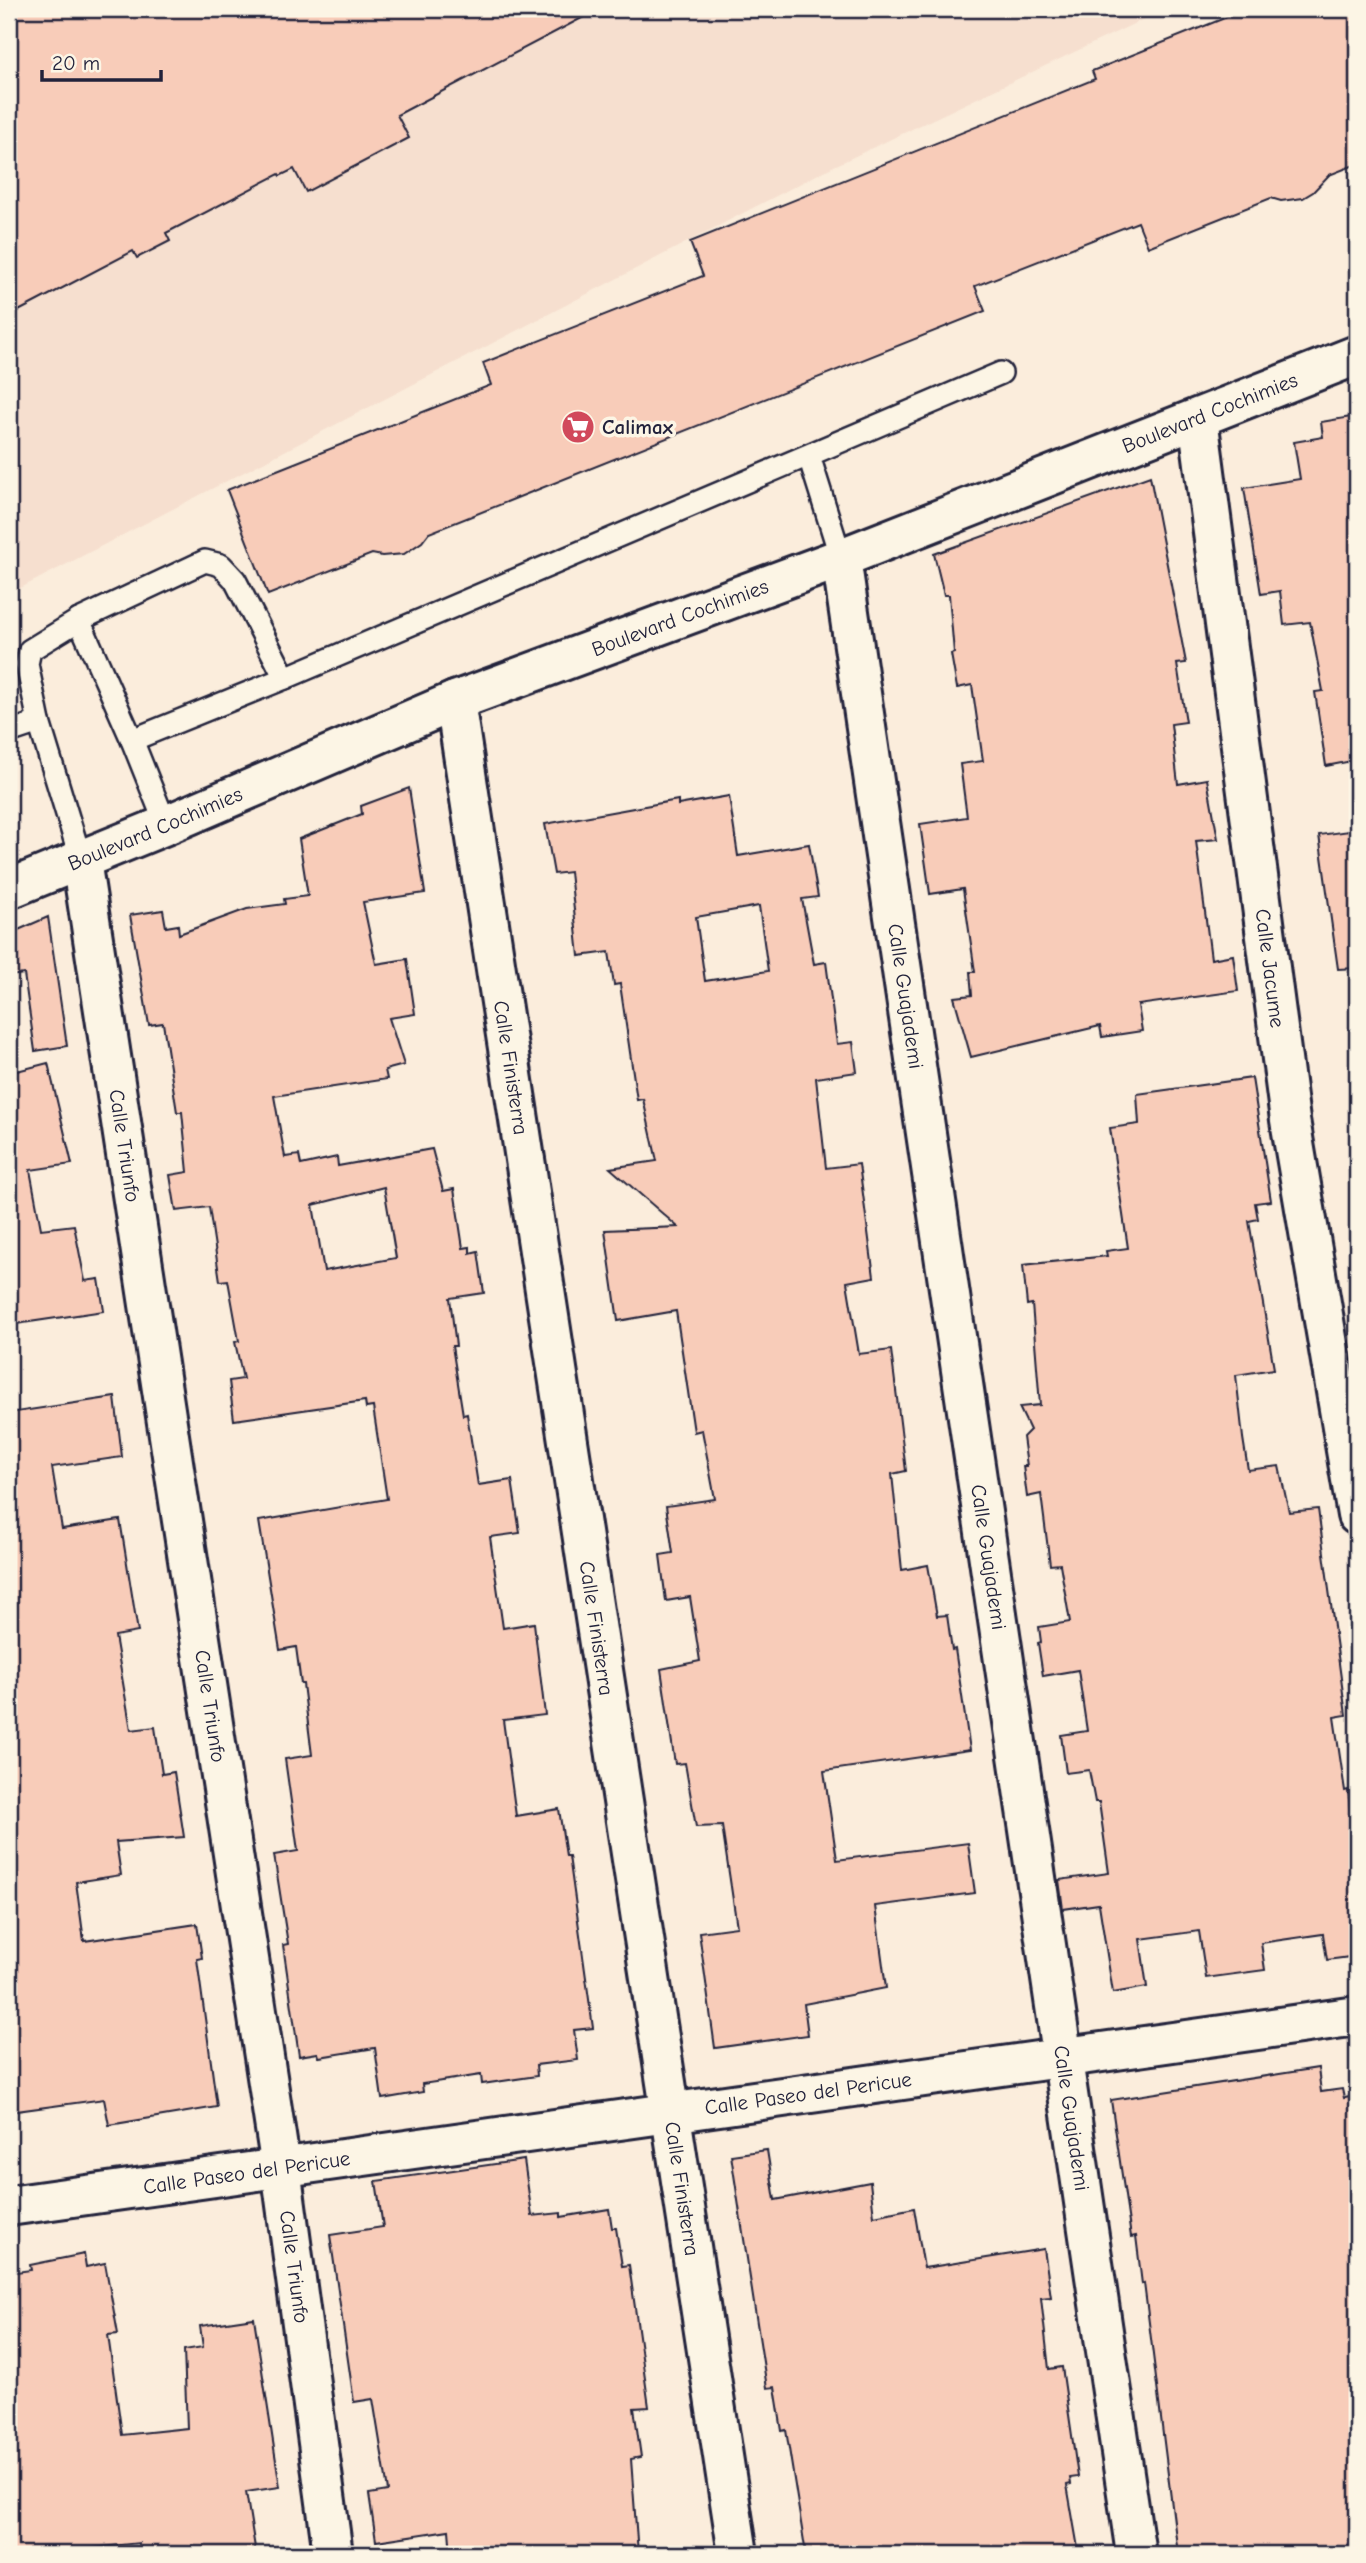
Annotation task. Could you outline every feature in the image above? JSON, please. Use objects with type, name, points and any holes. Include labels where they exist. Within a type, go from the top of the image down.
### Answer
[{"type":"street","name":"Boulevard Cochimies","points":[[9,889],[455,701],[841,558],[1357,355]]},
{"type":"street","name":"Calle Jacume","points":[[1198,418],[1290,1120],[1357,1515]]},
{"type":"street","name":"Calle Guajademi","points":[[841,558],[1136,2554]]},
{"type":"street","name":"Calle Finisterra","points":[[455,701],[738,2554]]},
{"type":"street","name":"Calle Triunfo","points":[[81,860],[281,2168],[333,2554]]},
{"type":"street","name":"Calle Paseo del Pericue","points":[[9,2206],[1357,2016]]},
{"type":"lane","points":[[132,740],[285,678],[1001,373]]},
{"type":"lane","points":[[809,456],[841,558]]},
{"type":"lane","points":[[81,860],[39,722],[27,664],[30,650],[79,620],[205,561],[221,565],[235,580],[285,678]]},
{"type":"lane","points":[[79,620],[166,825]]},
{"type":"lane","points":[[9,732],[39,722]]},
{"type":"shaded area","points":[[9,9],[1165,9],[830,168],[9,594]]},
{"type":"building","points":[[9,9],[599,9],[397,115],[409,138],[306,192],[294,169],[280,176],[279,174],[166,233],[170,241],[137,258],[133,251],[9,316]]},
{"type":"building","points":[[1247,9],[1357,9],[1357,164],[1329,175],[1313,192],[1303,198],[1281,201],[1271,198],[1148,247],[1138,222],[975,286],[985,311],[429,533],[422,542],[404,554],[372,554],[268,595],[227,490],[491,385],[483,363],[703,276],[690,242],[1095,79],[1092,71]]},
{"type":"building","points":[[1357,416],[1357,760],[1326,766],[1315,692],[1323,691],[1310,622],[1284,625],[1280,591],[1261,594],[1244,488],[1300,479],[1294,442],[1323,437],[1321,422]]},
{"type":"building","points":[[1150,476],[1186,663],[1177,664],[1186,722],[1171,724],[1178,784],[1207,779],[1218,839],[1196,841],[1211,959],[1233,955],[1238,991],[1138,1005],[1142,1031],[1102,1037],[1100,1026],[971,1057],[954,997],[972,995],[970,972],[975,972],[963,889],[930,894],[920,824],[967,817],[960,764],[983,761],[972,685],[957,688],[951,654],[954,653],[949,595],[944,595],[934,554]]},
{"type":"building","points":[[409,788],[425,893],[363,902],[376,964],[407,959],[415,1014],[389,1018],[404,1065],[385,1070],[387,1079],[274,1096],[285,1157],[299,1155],[301,1165],[337,1157],[338,1166],[432,1149],[443,1191],[454,1189],[463,1248],[470,1247],[470,1253],[478,1251],[484,1293],[450,1298],[456,1346],[452,1346],[463,1415],[467,1414],[478,1485],[512,1480],[520,1533],[490,1537],[503,1628],[534,1623],[545,1715],[503,1720],[516,1816],[559,1809],[566,1856],[569,1856],[593,2028],[574,2030],[578,2060],[536,2065],[537,2076],[482,2084],[481,2075],[422,2084],[423,2092],[382,2099],[375,2048],[319,2057],[318,2053],[299,2056],[283,1945],[288,1944],[274,1855],[298,1851],[285,1759],[312,1755],[296,1647],[280,1650],[259,1521],[387,1499],[373,1407],[366,1408],[365,1401],[234,1420],[229,1381],[243,1379],[235,1342],[239,1341],[228,1280],[220,1281],[209,1207],[176,1211],[170,1175],[188,1172],[182,1112],[177,1112],[163,1023],[149,1025],[130,915],[163,910],[166,927],[178,925],[179,934],[247,909],[285,904],[284,899],[308,896],[299,839],[362,814],[361,806]],"holes":[[[384,1187],[396,1258],[324,1271],[313,1205]]]},
{"type":"building","points":[[729,796],[738,856],[809,844],[818,897],[802,899],[814,964],[826,962],[837,1044],[853,1042],[857,1072],[816,1078],[826,1168],[859,1164],[874,1277],[847,1282],[859,1354],[891,1350],[906,1471],[892,1474],[902,1570],[928,1565],[937,1616],[947,1615],[952,1650],[955,1649],[970,1750],[824,1771],[837,1860],[968,1843],[975,1893],[875,1906],[886,1988],[804,2004],[808,2035],[715,2048],[699,1932],[737,1927],[722,1826],[696,1827],[685,1763],[675,1764],[661,1669],[700,1661],[690,1597],[666,1601],[660,1555],[673,1553],[666,1506],[715,1499],[702,1430],[694,1432],[676,1311],[618,1321],[605,1230],[678,1227],[610,1168],[657,1161],[643,1099],[637,1100],[620,984],[614,985],[609,952],[579,956],[570,872],[554,874],[545,824],[678,800],[678,805]],"holes":[[[759,906],[768,971],[705,981],[696,917]]]},
{"type":"building","points":[[1357,830],[1357,968],[1338,969],[1319,835]]},
{"type":"building","points":[[48,917],[67,1046],[35,1051],[24,974],[9,976],[9,934]]},
{"type":"building","points":[[48,1063],[72,1164],[30,1170],[41,1229],[74,1225],[85,1281],[99,1279],[104,1311],[9,1325],[9,1073]]},
{"type":"building","points":[[1252,1078],[1271,1201],[1255,1203],[1258,1219],[1249,1221],[1274,1369],[1236,1375],[1243,1438],[1248,1470],[1279,1466],[1289,1512],[1318,1509],[1346,1715],[1334,1717],[1345,1791],[1348,1790],[1350,1809],[1357,1808],[1357,1956],[1327,1960],[1323,1934],[1261,1943],[1265,1970],[1206,1978],[1199,1931],[1140,1939],[1147,1987],[1113,1993],[1099,1904],[1063,1909],[1059,1880],[1109,1873],[1099,1802],[1095,1802],[1089,1770],[1066,1773],[1061,1735],[1087,1731],[1078,1670],[1043,1676],[1038,1643],[1041,1642],[1039,1627],[1070,1622],[1060,1564],[1050,1565],[1041,1494],[1027,1497],[1023,1437],[1030,1430],[1019,1407],[1040,1405],[1032,1304],[1027,1305],[1023,1265],[1107,1256],[1106,1251],[1128,1248],[1110,1128],[1139,1124],[1137,1094]]},
{"type":"building","points":[[115,1397],[122,1457],[52,1467],[62,1529],[120,1520],[138,1632],[115,1636],[131,1730],[155,1727],[162,1774],[174,1772],[184,1837],[116,1842],[121,1875],[76,1882],[84,1941],[197,1924],[202,1958],[197,1959],[217,2107],[109,2125],[104,2099],[9,2112],[9,1413]]},
{"type":"building","points":[[1318,2068],[1321,2092],[1342,2089],[1344,2098],[1357,2096],[1357,2554],[1178,2554],[1144,2283],[1142,2284],[1136,2236],[1131,2237],[1111,2100]]},
{"type":"building","points":[[767,2150],[775,2200],[870,2182],[874,2216],[914,2208],[924,2268],[1044,2249],[1051,2297],[1041,2298],[1049,2369],[1062,2367],[1078,2477],[1070,2478],[1071,2484],[1067,2485],[1079,2554],[806,2554],[786,2430],[782,2431],[775,2387],[767,2388],[731,2155]]},
{"type":"building","points":[[524,2160],[532,2216],[561,2213],[561,2217],[609,2209],[612,2228],[616,2228],[622,2266],[629,2265],[649,2407],[634,2408],[641,2457],[631,2459],[638,2554],[451,2554],[449,2530],[376,2541],[369,2494],[388,2491],[373,2399],[354,2402],[330,2235],[383,2227],[376,2181]]},
{"type":"building","points":[[84,2254],[86,2267],[105,2263],[118,2334],[108,2335],[122,2435],[187,2428],[184,2350],[203,2347],[200,2326],[254,2318],[280,2487],[246,2492],[256,2554],[140,2554],[139,2543],[73,2550],[73,2554],[9,2554],[9,2273],[31,2270],[30,2265]]},
{"type":"place","name":"Calimax","points":[[578,427]]}]
